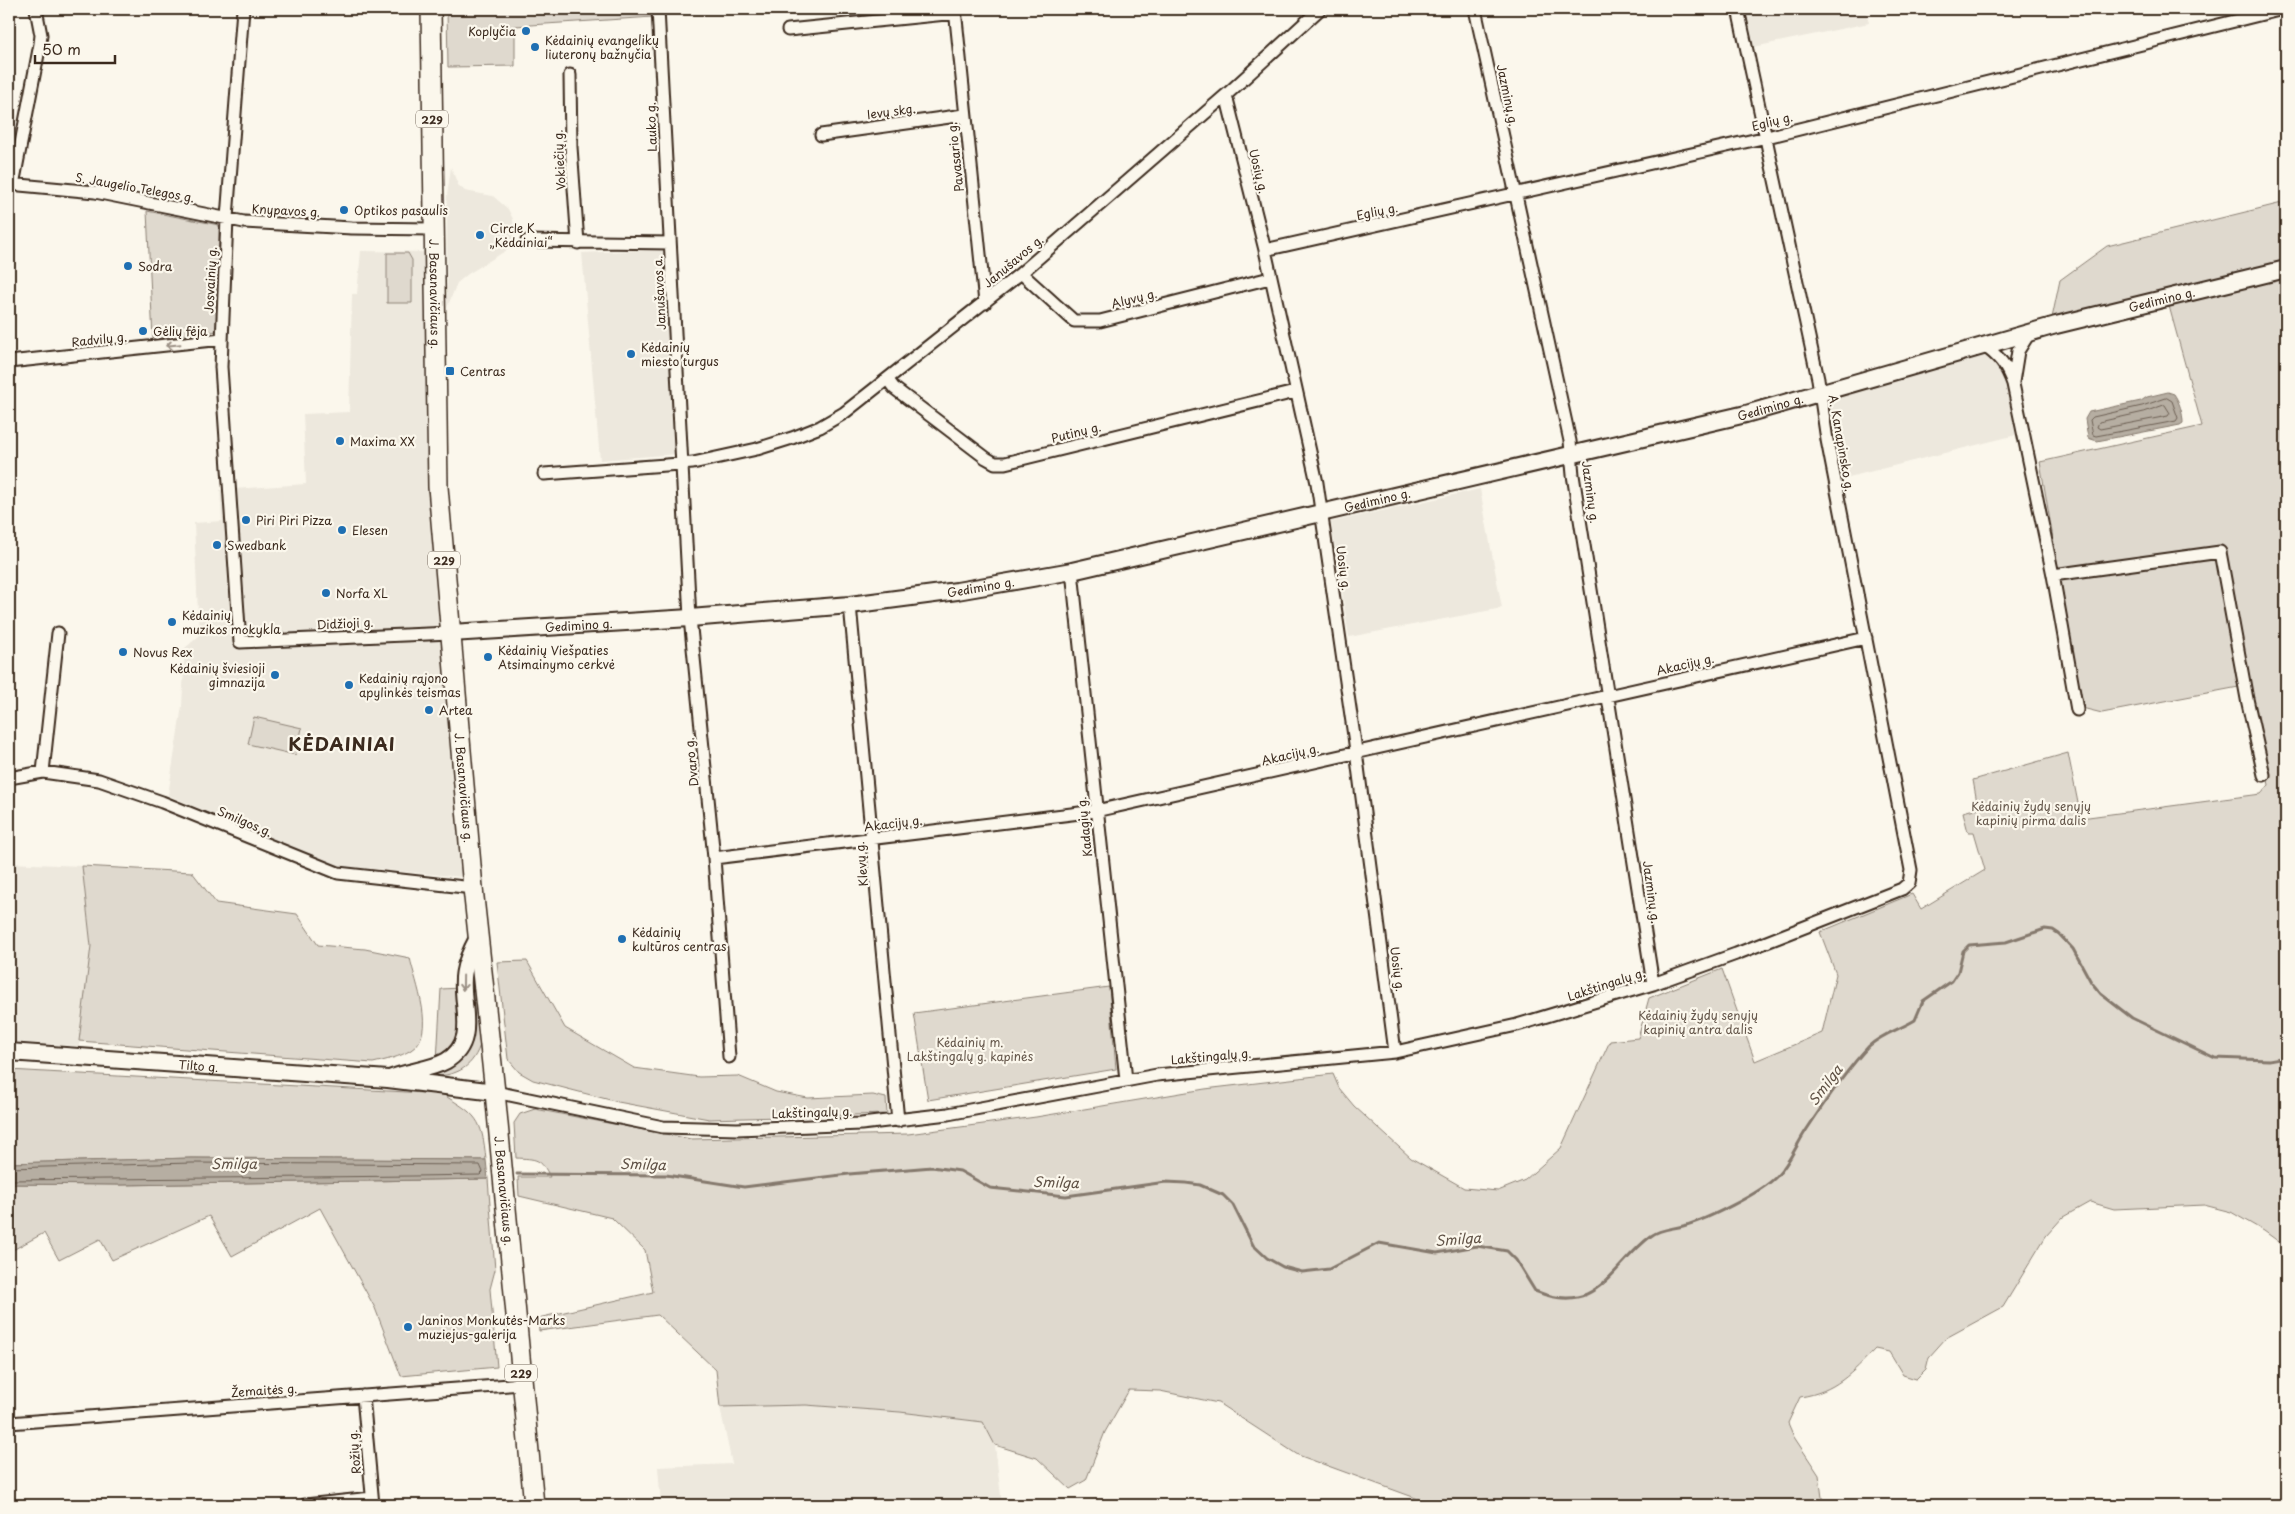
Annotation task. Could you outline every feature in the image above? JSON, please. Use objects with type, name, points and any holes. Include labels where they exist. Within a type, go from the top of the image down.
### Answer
[{"type":"main road","name":"J. Basanavičiaus g.","points":[[432,9],[433,229],[438,487],[473,888],[501,1152],[534,1505]]},
{"type":"main road","name":"Gedimino g.","points":[[451,633],[690,618],[850,605],[957,591],[1072,571],[1746,414],[2030,332],[2286,268]]},
{"type":"main road","name":"Tilto g.","points":[[9,1052],[388,1079],[495,1092]]},
{"type":"street","points":[[11,184],[40,44],[41,35],[36,9]]},
{"type":"street","name":"Josvainių g.","points":[[240,642],[220,367],[227,218],[244,9]]},
{"type":"street","name":"Lauko g.","points":[[658,9],[670,244]]},
{"type":"street","name":"Janušavos g.","points":[[682,464],[757,449],[820,426],[844,413],[1021,273],[1226,95],[1320,9]]},
{"type":"street","name":"Jazminų g.","points":[[1475,9],[1572,454],[1652,984]]},
{"type":"street","name":"A. Kanapinsko g.","points":[[1738,9],[1818,379],[1910,870],[1908,883]]},
{"type":"street","name":"Eglių g.","points":[[1264,250],[1516,195],[1767,137],[2283,9]]},
{"type":"street","points":[[788,30],[956,11]]},
{"type":"street","name":"Pavasario g.","points":[[956,11],[964,115],[985,303]]},
{"type":"street","name":"Vokiečių g.","points":[[570,75],[571,147],[578,243]]},
{"type":"street","name":"Uosių g.","points":[[1226,95],[1264,250],[1322,512],[1395,1052]]},
{"type":"street","name":"Ievų skg.","points":[[821,135],[964,115]]},
{"type":"street","name":"S. Jaugelio Telegos g.","points":[[11,184],[95,192],[227,218]]},
{"type":"street","name":"Knypavos g.","points":[[227,218],[244,222],[352,228],[433,229]]},
{"type":"street","name":"Janušavos a.","points":[[527,241],[670,244],[682,464]]},
{"type":"street","name":"Alyvų g.","points":[[1021,273],[1074,321],[1100,321],[1270,278]]},
{"type":"street","points":[[2013,384],[2018,351],[2030,332]]},
{"type":"street","name":"Radvilų g.","points":[[9,362],[222,339]]},
{"type":"street","points":[[1984,345],[1998,356],[2006,366],[2013,384],[2053,575],[2077,710]]},
{"type":"street","name":"Putinų g.","points":[[888,380],[894,388],[986,458],[995,462],[1005,463],[1295,392]]},
{"type":"street","points":[[544,474],[682,464]]},
{"type":"street","name":"Dvaro g.","points":[[682,464],[690,618],[714,858],[729,1056]]},
{"type":"street","points":[[2053,575],[2220,552],[2247,699],[2264,775]]},
{"type":"street","name":"Kadagių g.","points":[[1072,571],[1126,1080]]},
{"type":"street","name":"Klevų g.","points":[[850,605],[898,1121]]},
{"type":"street","points":[[43,772],[58,633]]},
{"type":"street","name":"Didžioji g.","points":[[240,642],[451,633]]},
{"type":"street","name":"Akacijų g.","points":[[714,858],[1096,811],[1866,638]]},
{"type":"street","name":"Smilgos g.","points":[[9,778],[43,772],[98,780],[119,786],[338,873],[473,888]]},
{"type":"street","name":"Lakštingalų g.","points":[[495,1092],[614,1118],[671,1128],[737,1129],[898,1121],[1126,1080],[1188,1071],[1395,1052],[1517,1025],[1652,984],[1789,934],[1902,888],[1908,883]]},
{"type":"street","name":"Tilto g.","points":[[388,1079],[402,1073],[444,1062],[460,1049],[467,1030],[463,986],[464,971],[478,937]]},
{"type":"street","name":"Žemaitės g.","points":[[9,1423],[522,1384]]},
{"type":"street","name":"Rožių g.","points":[[363,1396],[373,1502]]},
{"type":"street","points":[[306,1505],[373,1502]]},
{"type":"shaded area","points":[[1746,9],[1865,9],[1869,23],[1754,47]]},
{"type":"shaded area","points":[[451,167],[458,185],[465,191],[493,196],[508,209],[513,219],[515,245],[457,283],[447,308],[447,196]]},
{"type":"shaded area","name":"Kėdainių miesto turgus","points":[[666,249],[676,454],[600,460],[582,253]]},
{"type":"shaded area","points":[[361,251],[426,252],[444,642],[462,877],[330,865],[168,795],[182,706],[185,648],[199,636],[194,523],[222,521],[220,490],[306,484],[303,414],[349,412],[352,294],[357,294]]},
{"type":"shaded area","points":[[1999,348],[2016,435],[1841,479],[1823,398]]},
{"type":"shaded area","points":[[1480,489],[1502,608],[1349,637],[1331,522]]},
{"type":"shaded area","points":[[9,863],[82,866],[91,946],[79,1046],[9,1042]]},
{"type":"shaded area","points":[[806,1405],[900,1412],[983,1422],[995,1445],[1002,1505],[661,1505],[658,1467],[732,1464],[720,1407]]},
{"type":"green space","points":[[447,9],[652,9],[653,17],[515,26],[515,66],[448,67]]},
{"type":"green space","points":[[2286,202],[2286,269],[2052,318],[2060,280],[2107,246]]},
{"type":"green space","points":[[147,211],[219,225],[218,331],[153,339]]},
{"type":"green space","points":[[387,253],[408,253],[412,260],[412,303],[387,303]]},
{"type":"green space","points":[[2286,277],[2286,1247],[2264,1231],[2231,1212],[2204,1205],[2114,1209],[2090,1202],[2063,1217],[2046,1236],[2003,1307],[1946,1338],[1929,1357],[1926,1369],[1916,1379],[1903,1375],[1889,1352],[1875,1349],[1858,1366],[1833,1386],[1823,1391],[1800,1397],[1788,1423],[1794,1437],[1819,1475],[1823,1505],[1435,1505],[1298,1455],[1218,1403],[1160,1391],[1129,1390],[1105,1432],[1086,1480],[1070,1489],[1037,1458],[995,1445],[983,1422],[900,1412],[806,1405],[720,1407],[716,1370],[658,1315],[539,1331],[538,1318],[653,1292],[645,1250],[612,1218],[519,1196],[518,1177],[550,1177],[541,1163],[516,1158],[514,1123],[520,1114],[535,1109],[691,1139],[908,1134],[1036,1117],[1205,1089],[1333,1074],[1339,1088],[1354,1106],[1411,1158],[1464,1188],[1498,1191],[1525,1180],[1561,1148],[1610,1041],[1638,1038],[1649,998],[1722,969],[1755,1061],[1822,1033],[1836,974],[1820,932],[1912,894],[1921,909],[1985,870],[1974,832],[1968,832],[1963,812],[1978,808],[1973,780],[2068,753],[2081,818],[2261,794],[2269,785],[2249,685],[2102,713],[2082,708],[2040,462],[2202,426],[2169,306]]},
{"type":"green space","points":[[254,717],[302,728],[296,755],[248,744]]},
{"type":"green space","points":[[82,866],[192,872],[216,903],[297,914],[318,945],[365,949],[410,958],[422,1007],[423,1032],[419,1042],[402,1055],[373,1063],[79,1041],[91,946]]},
{"type":"green space","points":[[473,955],[482,1038],[476,1054],[467,1066],[453,1073],[436,1076],[432,1072],[437,1061],[441,989],[460,988]]},
{"type":"green space","points":[[527,961],[565,1028],[634,1068],[699,1077],[738,1076],[776,1092],[808,1098],[873,1095],[886,1098],[887,1114],[709,1119],[618,1102],[533,1080],[519,1072],[508,1059],[497,962]]},
{"type":"green space","name":"Kėdainių m. Lakštingalų g. kapinės","points":[[1109,987],[1116,1069],[928,1100],[914,1013]]},
{"type":"green space","points":[[9,1070],[442,1094],[463,1107],[476,1119],[480,1126],[486,1160],[191,1158],[9,1163]]},
{"type":"green space","points":[[488,1179],[495,1270],[490,1289],[497,1367],[401,1376],[375,1308],[320,1208],[232,1256],[209,1216],[112,1260],[100,1239],[59,1260],[44,1233],[9,1252],[9,1184],[120,1185]]},
{"type":"water","points":[[2168,392],[2174,394],[2179,404],[2183,423],[2180,425],[2097,441],[2088,438],[2085,419],[2089,412],[2141,401],[2147,397]]},
{"type":"water","points":[[191,1158],[486,1160],[488,1179],[120,1185],[9,1184],[9,1163]]},
{"type":"waterway","name":"Smilga","points":[[517,1174],[666,1175],[744,1187],[849,1174],[932,1167],[960,1171],[990,1188],[1066,1196],[1166,1182],[1186,1183],[1200,1185],[1223,1195],[1233,1205],[1253,1245],[1267,1258],[1283,1267],[1302,1272],[1329,1269],[1379,1243],[1437,1253],[1477,1246],[1507,1251],[1516,1260],[1535,1291],[1556,1297],[1574,1298],[1589,1293],[1601,1285],[1651,1236],[1662,1231],[1693,1223],[1719,1212],[1759,1190],[1777,1176],[1827,1099],[1861,1055],[1880,1038],[1915,1020],[1923,1001],[1952,981],[1958,972],[1963,951],[1969,945],[2006,942],[2045,929],[2053,930],[2073,949],[2091,982],[2101,994],[2132,1018],[2215,1058],[2269,1060],[2286,1057]]},
{"type":"place","name":"Koplyčia","points":[[526,31]]},
{"type":"place","name":"Kėdainių evangelikų liuteronų bažnyčia","points":[[535,47]]},
{"type":"place","name":"Optikos pasaulis","points":[[344,210]]},
{"type":"place","name":"Circle K „Kėdainiai“","points":[[480,235]]},
{"type":"place","name":"Sodra","points":[[128,266]]},
{"type":"place","name":"Gėlių fėja","points":[[143,331]]},
{"type":"place","name":"Kėdainių miesto turgus","points":[[631,354]]},
{"type":"place","name":"Centras","points":[[450,371]]},
{"type":"place","name":"Maxima XX","points":[[340,441]]},
{"type":"place","name":"Piri Piri Pizza","points":[[246,520]]},
{"type":"place","name":"Elesen","points":[[342,530]]},
{"type":"place","name":"Swedbank","points":[[217,545]]},
{"type":"place","name":"Norfa XL","points":[[326,593]]},
{"type":"place","name":"Kėdainių muzikos mokykla","points":[[172,622]]},
{"type":"place","name":"Novus Rex","points":[[123,652]]},
{"type":"place","name":"Kėdainių Viešpaties Atsimainymo cerkvė","points":[[488,657]]},
{"type":"place","name":"Kėdainių šviesioji gimnazija","points":[[275,675]]},
{"type":"place","name":"Kedainių rajono apylinkės teismas","points":[[349,685]]},
{"type":"place","name":"Artea","points":[[429,710]]},
{"type":"place","name":"Kėdainių kultūros centras","points":[[622,939]]},
{"type":"place","name":"Janinos Monkutės-Marks muziejus-galerija","points":[[408,1327]]},
{"type":"district","name":"KĖDAINIAI","points":[[342,743]]},
{"type":"park label","name":"Kėdainių žydų senųjų kapinių pirma dalis","points":[[2031,813]]},
{"type":"park label","name":"Kėdainių žydų senųjų kapinių antra dalis","points":[[1698,1022]]}]
